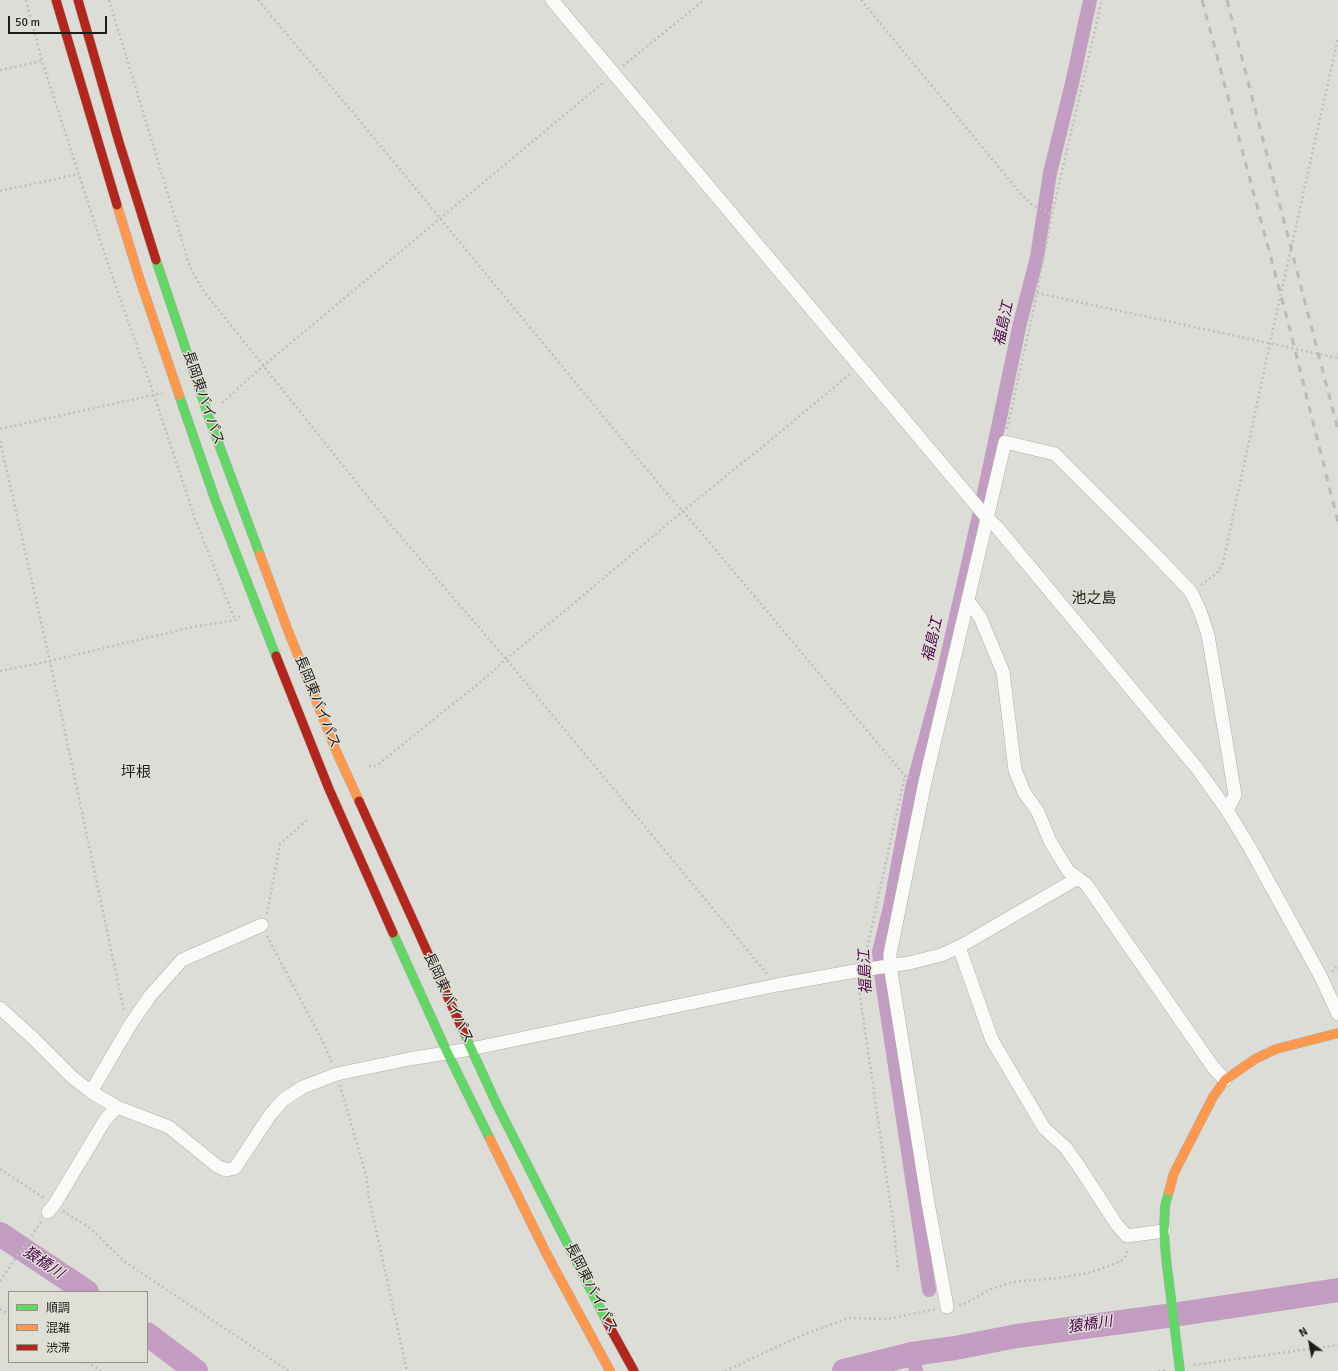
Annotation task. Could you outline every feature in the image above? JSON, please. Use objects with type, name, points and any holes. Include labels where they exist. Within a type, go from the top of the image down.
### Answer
[{"type":"main road","name":"長岡東バイパス","points":[[56,0],[139,277],[216,502],[328,789],[447,1052],[546,1253],[610,1371]]},
{"type":"main road","name":"長岡東バイパス","points":[[78,0],[117,135],[160,274],[208,415],[288,628],[337,753],[420,939],[497,1105],[634,1371]]},
{"type":"main road","points":[[1180,1367],[1164,1231],[1165,1206],[1174,1172],[1213,1097],[1225,1080],[1255,1058],[1276,1049],[1338,1033]]},
{"type":"street","points":[[552,0],[987,518],[996,526],[1196,768],[1227,810],[1250,848],[1321,977],[1338,1014]]},
{"type":"street","points":[[947,1307],[928,1203],[890,965],[890,954],[925,782],[1005,442],[1055,454],[1191,592],[1200,611],[1208,635],[1226,740],[1235,795],[1227,810]]},
{"type":"street","points":[[968,600],[980,617],[1003,672],[1015,770],[1024,792],[1038,812],[1061,860],[1068,871],[1086,884],[1213,1067],[1225,1080]]},
{"type":"street","points":[[0,1008],[91,1092],[117,1107],[169,1127],[217,1166],[226,1170],[235,1168],[257,1133],[283,1100],[303,1087],[337,1074],[409,1059],[472,1049],[777,985],[909,963],[941,956],[1078,878]]},
{"type":"street","points":[[91,1092],[130,1025],[150,996],[182,960],[262,925]]},
{"type":"street","points":[[959,947],[992,1040],[1031,1109],[1044,1128],[1066,1148],[1117,1225],[1127,1236],[1164,1231]]},
{"type":"street","points":[[51,1208],[106,1120],[117,1107]]},
{"type":"path","points":[[26,0],[42,61],[106,258],[154,395],[195,519],[235,620]]},
{"type":"path","points":[[109,0],[190,267],[202,290],[384,516],[506,659],[777,985]]},
{"type":"path","points":[[258,0],[360,121],[673,501],[906,776],[865,958],[861,970],[856,974],[894,1229],[898,1271]]},
{"type":"path","points":[[208,415],[263,366],[704,0]]},
{"type":"path","points":[[861,0],[1021,194],[1032,204],[1052,214]]},
{"type":"path","points":[[1005,442],[1037,293],[1052,214],[1102,0]]},
{"type":"path","points":[[1191,592],[1218,572],[1223,563],[1338,38]]},
{"type":"path","points":[[0,70],[42,61]]},
{"type":"path","points":[[0,191],[79,174]]},
{"type":"path","points":[[1037,293],[1338,358]]},
{"type":"path","points":[[369,766],[376,766],[489,675],[506,659],[859,365]]},
{"type":"path","points":[[0,429],[178,390]]},
{"type":"path","points":[[0,441],[50,661],[122,1008],[130,1025]]},
{"type":"path","points":[[0,671],[50,661],[192,627],[235,620],[257,604]]},
{"type":"path","points":[[309,818],[280,844],[266,918],[262,925],[323,1042],[337,1074],[367,1179],[368,1193],[383,1264],[408,1371]]},
{"type":"path","points":[[0,1169],[51,1208],[90,1228],[124,1262],[289,1371]]},
{"type":"path","points":[[0,1281],[51,1208]]},
{"type":"path","points":[[725,1371],[805,1334],[849,1318],[888,1319],[966,1303],[991,1289],[1013,1282],[1058,1278],[1088,1273],[1106,1267],[1121,1261],[1127,1255],[1127,1236]]},
{"type":"path","points":[[1180,1367],[1338,1346]]},
{"type":"path","points":[[89,1363],[102,1371]]},
{"type":"waterway","name":"福島江","points":[[929,1290],[882,981],[879,952],[890,907],[912,788],[944,670],[983,498],[1020,323],[1037,257],[1050,173],[1073,79],[1090,0]]},
{"type":"waterway","name":"猿橋川","points":[[0,1234],[86,1291]]},
{"type":"waterway","name":"猿橋川","points":[[844,1371],[912,1354],[955,1348],[1017,1336],[1166,1316],[1338,1290]]},
{"type":"waterway","name":"猿橋川","points":[[148,1335],[196,1371]]},
{"type":"waterway","name":"福島江","points":[[912,1354],[916,1371]]},
{"type":"railway","points":[[1202,0],[1287,318],[1338,522]]},
{"type":"railway","points":[[1227,0],[1338,430]]},
{"type":"traffic: fast","points":[[156,260],[208,415],[260,555]]},
{"type":"traffic: fast","points":[[179,395],[216,502],[276,656]]},
{"type":"traffic: fast","points":[[393,933],[447,1052],[490,1139]]},
{"type":"traffic: fast","points":[[464,1033],[497,1105],[607,1322]]},
{"type":"traffic: fast","points":[[1169,1191],[1165,1206],[1164,1231],[1180,1371]]},
{"type":"traffic: slow","points":[[117,205],[139,277],[179,395]]},
{"type":"traffic: slow","points":[[260,555],[287,628],[337,753],[359,801]]},
{"type":"traffic: slow","points":[[1169,1191],[1174,1173],[1213,1097],[1225,1080],[1255,1059],[1276,1049],[1338,1033]]},
{"type":"traffic: slow","points":[[490,1139],[546,1253],[610,1371]]},
{"type":"traffic: jam","points":[[56,0],[117,205]]},
{"type":"traffic: jam","points":[[78,0],[119,142],[156,260]]},
{"type":"traffic: jam","points":[[276,656],[329,789],[393,933]]},
{"type":"traffic: jam","points":[[359,801],[464,1033]]},
{"type":"traffic: jam","points":[[607,1322],[634,1371]]},
{"type":"district","name":"池之島","points":[[1094,599]]},
{"type":"district","name":"坪根","points":[[136,773]]}]
